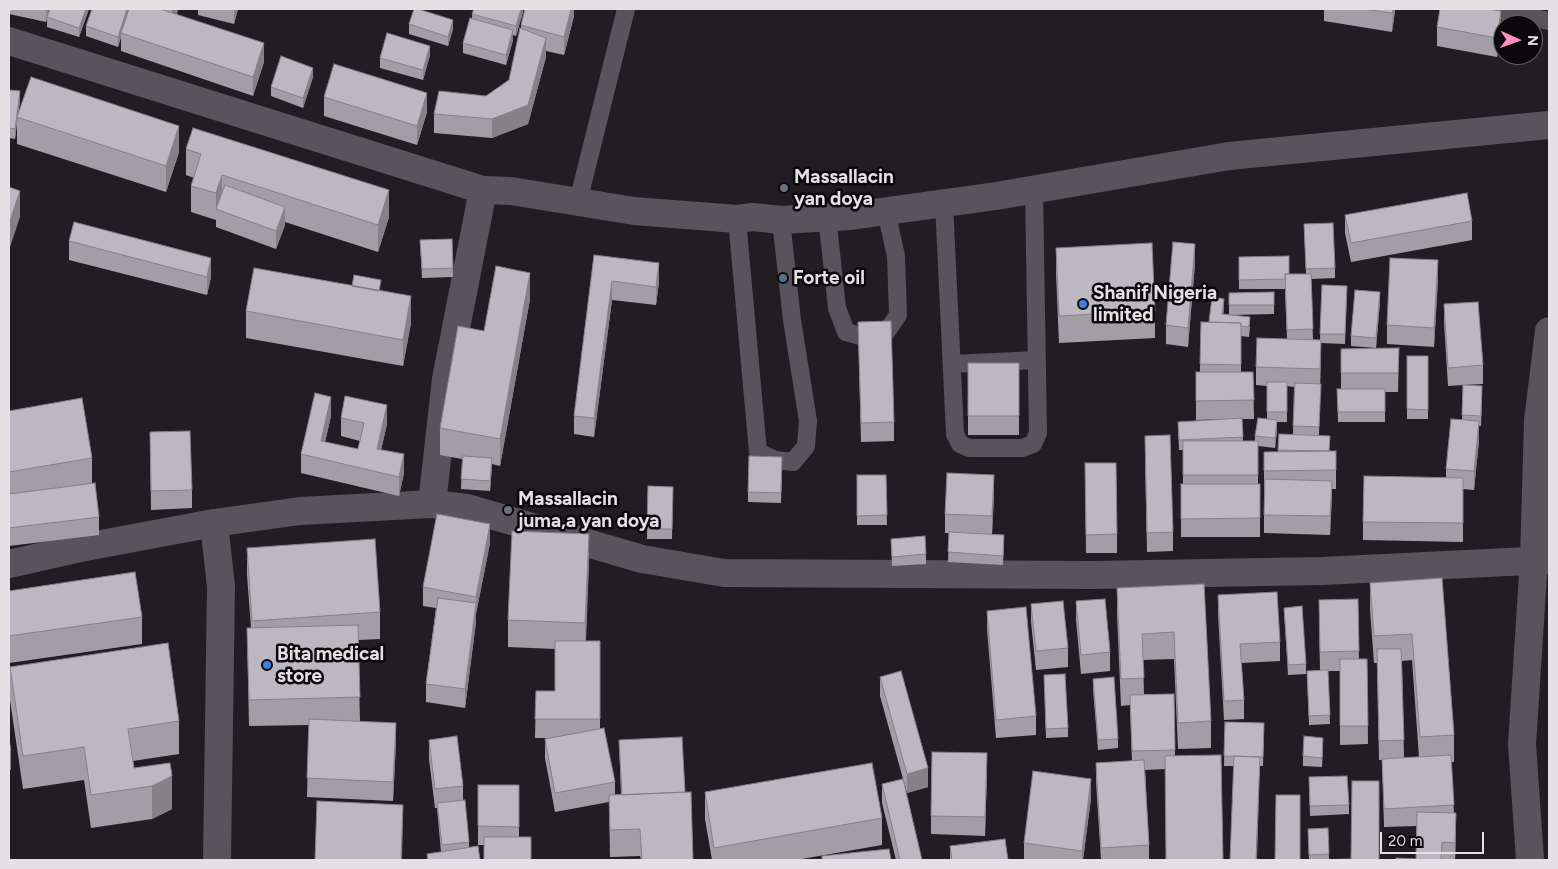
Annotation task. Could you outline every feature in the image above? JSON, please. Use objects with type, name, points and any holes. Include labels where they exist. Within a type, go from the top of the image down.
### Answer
[{"type":"street","points":[[9,41],[483,190],[511,191],[634,211],[737,219],[753,217],[781,220],[851,216],[1034,189],[1229,156],[1549,125]]},
{"type":"street","points":[[432,504],[446,379],[483,190]]},
{"type":"street","points":[[1530,860],[1522,744],[1542,560],[1538,421],[1549,331]]},
{"type":"street","points":[[9,564],[80,548],[214,523],[300,511],[432,504],[467,508],[642,560],[724,572],[1102,575],[1322,571],[1542,560]]},
{"type":"street","points":[[214,523],[221,587],[217,860]]},
{"type":"lane","points":[[578,202],[626,9]]},
{"type":"lane","points":[[1492,9],[1549,21]]},
{"type":"lane","points":[[944,203],[955,434],[960,444],[969,448],[1022,448],[1033,444],[1038,434],[1034,189]]},
{"type":"lane","points":[[827,216],[837,308],[846,332],[864,337],[884,334],[898,315],[896,256],[886,211]]},
{"type":"lane","points":[[737,219],[758,452],[775,460],[793,462],[806,446],[808,421],[792,320],[781,220]]},
{"type":"lane","points":[[952,364],[1037,360]]},
{"type":"building","points":[[50,9],[86,9],[79,28],[47,17]]},
{"type":"building","points":[[92,9],[127,9],[118,37],[86,26]]},
{"type":"building","points":[[129,9],[160,9],[264,43],[253,77],[121,33]]},
{"type":"building","points":[[414,9],[453,20],[448,37],[409,24]]},
{"type":"building","points":[[474,9],[521,9],[516,26],[472,14]]},
{"type":"building","points":[[525,9],[571,9],[564,37],[521,25]]},
{"type":"building","points":[[1363,9],[1393,9],[1392,13]]},
{"type":"building","points":[[1440,9],[1488,9],[1501,11],[1500,15],[1493,15],[1493,37],[1437,27]]},
{"type":"building","points":[[470,18],[513,30],[506,55],[463,43]]},
{"type":"building","points":[[520,28],[546,38],[528,105],[492,119],[434,114],[439,91],[486,96],[509,80]]},
{"type":"building","points":[[387,33],[430,46],[423,70],[380,58]]},
{"type":"building","points":[[281,56],[313,68],[303,98],[271,87]]},
{"type":"building","points":[[334,64],[427,93],[417,126],[324,97]]},
{"type":"building","points":[[31,77],[179,126],[166,166],[17,117]]},
{"type":"building","points":[[9,90],[20,91],[15,129],[9,128]]},
{"type":"building","points":[[193,128],[389,190],[378,225],[222,175],[216,193],[191,186],[201,154],[186,149]]},
{"type":"building","points":[[225,185],[285,207],[276,231],[216,209]]},
{"type":"building","points":[[9,187],[20,191],[9,224]]},
{"type":"building","points":[[1467,193],[1472,221],[1351,243],[1345,215]]},
{"type":"building","points":[[74,222],[211,258],[207,277],[69,241]]},
{"type":"building","points":[[1333,223],[1335,268],[1306,269],[1304,224]]},
{"type":"building","points":[[452,239],[453,268],[422,269],[420,240]]},
{"type":"building","points":[[1173,242],[1195,244],[1188,328],[1166,325]]},
{"type":"building","points":[[1152,243],[1155,311],[1059,316],[1056,248]]},
{"type":"building","points":[[594,255],[659,263],[656,287],[612,281],[594,418],[574,416]]},
{"type":"building","points":[[1289,256],[1289,274],[1285,274],[1286,279],[1239,280],[1239,257]]},
{"type":"building","points":[[1390,258],[1438,260],[1434,328],[1387,325]]},
{"type":"building","points":[[496,266],[530,273],[500,439],[440,428],[458,326],[484,331]]},
{"type":"building","points":[[254,268],[411,296],[403,340],[246,311]]},
{"type":"building","points":[[1285,274],[1311,274],[1313,329],[1287,330]]},
{"type":"building","points":[[354,275],[381,280],[379,291],[352,286]]},
{"type":"building","points":[[1322,285],[1347,286],[1345,334],[1320,334]]},
{"type":"building","points":[[1355,290],[1380,292],[1376,338],[1351,336]]},
{"type":"building","points":[[1274,292],[1274,305],[1229,305],[1229,293]]},
{"type":"building","points":[[1212,297],[1224,299],[1222,314],[1250,317],[1249,327],[1241,326],[1241,323],[1209,322]]},
{"type":"building","points":[[1478,302],[1483,365],[1448,368],[1444,304]]},
{"type":"building","points":[[891,321],[894,422],[861,423],[858,322]]},
{"type":"building","points":[[1201,322],[1241,323],[1241,365],[1200,364]]},
{"type":"building","points":[[1257,338],[1321,340],[1320,369],[1256,367]]},
{"type":"building","points":[[1399,348],[1398,373],[1341,373],[1341,349]]},
{"type":"building","points":[[1407,356],[1428,356],[1428,410],[1407,409]]},
{"type":"building","points":[[968,363],[1019,363],[1019,416],[968,416]]},
{"type":"building","points":[[1196,372],[1253,372],[1254,400],[1196,401]]},
{"type":"building","points":[[1267,382],[1287,382],[1287,412],[1267,412]]},
{"type":"building","points":[[1295,383],[1321,384],[1319,427],[1293,426]]},
{"type":"building","points":[[1463,385],[1482,386],[1481,416],[1462,415]]},
{"type":"building","points":[[1337,389],[1385,389],[1385,412],[1338,412]]},
{"type":"building","points":[[315,393],[331,397],[321,441],[358,449],[364,423],[341,418],[345,396],[387,405],[377,449],[404,454],[399,477],[301,454]]},
{"type":"building","points":[[82,398],[92,458],[9,472],[9,411]]},
{"type":"building","points":[[1242,418],[1243,437],[1179,440],[1178,422]]},
{"type":"building","points":[[1258,418],[1277,420],[1275,438],[1255,436]]},
{"type":"building","points":[[1451,419],[1479,421],[1474,471],[1446,469]]},
{"type":"building","points":[[190,431],[192,490],[151,491],[150,432]]},
{"type":"building","points":[[1279,434],[1330,436],[1329,451],[1278,450]]},
{"type":"building","points":[[1170,435],[1173,532],[1147,533],[1145,436]]},
{"type":"building","points":[[1183,441],[1258,441],[1258,475],[1183,475]]},
{"type":"building","points":[[1336,451],[1336,470],[1264,471],[1264,452]]},
{"type":"building","points":[[463,456],[492,458],[490,481],[461,479]]},
{"type":"building","points":[[749,456],[782,457],[781,493],[748,492]]},
{"type":"building","points":[[1085,463],[1116,463],[1117,534],[1086,535]]},
{"type":"building","points":[[947,473],[994,475],[992,516],[945,514]]},
{"type":"building","points":[[857,475],[886,475],[887,515],[857,516]]},
{"type":"building","points":[[1364,476],[1463,478],[1463,523],[1363,522]]},
{"type":"building","points":[[1265,479],[1332,481],[1330,516],[1264,515]]},
{"type":"building","points":[[95,483],[99,517],[9,528],[9,494]]},
{"type":"building","points":[[1181,484],[1260,484],[1260,518],[1181,519]]},
{"type":"building","points":[[648,486],[673,487],[672,529],[647,529]]},
{"type":"building","points":[[437,514],[490,524],[476,597],[423,587]]},
{"type":"building","points":[[512,531],[589,534],[585,623],[508,620]]},
{"type":"building","points":[[949,532],[1004,535],[1003,556],[948,552]]},
{"type":"building","points":[[925,536],[926,554],[892,557],[891,539]]},
{"type":"building","points":[[375,539],[380,612],[252,621],[247,548]]},
{"type":"building","points":[[135,572],[142,617],[9,636],[9,591]]},
{"type":"building","points":[[1442,578],[1454,735],[1420,737],[1412,634],[1374,636],[1370,583]]},
{"type":"building","points":[[1204,584],[1211,721],[1178,723],[1174,632],[1142,634],[1144,678],[1121,679],[1117,588]]},
{"type":"building","points":[[1277,592],[1280,642],[1240,644],[1244,700],[1224,701],[1218,595]]},
{"type":"building","points":[[438,598],[476,603],[465,689],[426,684]]},
{"type":"building","points":[[1105,599],[1110,652],[1081,655],[1076,601]]},
{"type":"building","points":[[1358,599],[1359,651],[1320,652],[1319,600]]},
{"type":"building","points":[[1063,601],[1068,648],[1036,651],[1031,604]]},
{"type":"building","points":[[1302,606],[1306,664],[1288,665],[1284,608]]},
{"type":"building","points":[[1026,607],[1036,716],[996,720],[987,611]]},
{"type":"building","points":[[358,625],[360,697],[249,700],[247,628]]},
{"type":"building","points":[[555,641],[600,641],[600,719],[535,719],[536,691],[555,691]]},
{"type":"building","points":[[168,643],[179,721],[128,729],[134,768],[170,763],[172,776],[152,786],[91,795],[84,747],[23,756],[10,667]]},
{"type":"building","points":[[1377,649],[1401,649],[1404,740],[1379,741]]},
{"type":"building","points":[[1340,659],[1367,659],[1368,726],[1340,726]]},
{"type":"building","points":[[1328,670],[1330,715],[1309,716],[1307,671]]},
{"type":"building","points":[[901,671],[928,768],[907,774],[880,677]]},
{"type":"building","points":[[1065,674],[1068,728],[1046,729],[1044,675]]},
{"type":"building","points":[[1114,677],[1118,739],[1098,740],[1093,679]]},
{"type":"building","points":[[1174,694],[1175,750],[1132,751],[1130,695]]},
{"type":"building","points":[[309,719],[396,723],[393,782],[307,778]]},
{"type":"building","points":[[1225,722],[1264,723],[1263,757],[1224,756]]},
{"type":"building","points":[[604,728],[615,782],[555,793],[545,739]]},
{"type":"building","points":[[457,736],[463,786],[435,789],[429,740]]},
{"type":"building","points":[[1304,736],[1323,738],[1322,758],[1303,756]]},
{"type":"building","points":[[682,737],[685,792],[622,795],[619,740]]},
{"type":"building","points":[[932,752],[987,753],[985,817],[931,816]]},
{"type":"building","points":[[1221,755],[1223,860],[1166,860],[1165,756]]},
{"type":"building","points":[[1451,755],[1454,805],[1384,809],[1382,759]]},
{"type":"building","points":[[1234,756],[1260,757],[1256,860],[1230,860]]},
{"type":"building","points":[[1144,760],[1149,845],[1101,848],[1096,763]]},
{"type":"building","points":[[872,763],[882,818],[714,848],[705,792]]},
{"type":"building","points":[[1033,771],[1091,779],[1082,851],[1024,843]]},
{"type":"building","points":[[1347,776],[1349,805],[1310,806],[1309,777]]},
{"type":"building","points":[[903,779],[922,860],[900,860],[882,784]]},
{"type":"building","points":[[1352,781],[1379,781],[1379,860],[1312,860],[1351,859]]},
{"type":"building","points":[[478,785],[519,785],[519,827],[478,826]]},
{"type":"building","points":[[691,792],[693,860],[642,860],[640,829],[610,830],[609,795]]},
{"type":"building","points":[[1276,795],[1300,795],[1300,860],[1275,860]]},
{"type":"building","points":[[465,800],[469,842],[442,845],[437,803]]},
{"type":"building","points":[[317,801],[403,805],[401,860],[315,860]]},
{"type":"building","points":[[1417,812],[1456,813],[1455,843],[1442,842],[1441,860],[1396,860],[1396,858],[1416,859]]},
{"type":"building","points":[[1328,828],[1329,854],[1309,855],[1308,829]]},
{"type":"building","points":[[484,837],[531,837],[531,860],[484,860]]},
{"type":"building","points":[[1005,839],[1008,860],[952,860],[950,846]]},
{"type":"building","points":[[478,846],[480,860],[428,860],[427,854]]},
{"type":"building","points":[[889,849],[891,860],[822,860],[822,856]]},
{"type":"place","name":"Massallacin yan doya","points":[[784,188]]},
{"type":"place","name":"Forte oil","points":[[783,278]]},
{"type":"place","name":"Shanif Nigeria limited","points":[[1083,304]]},
{"type":"place","name":"Massallacin juma,a yan doya","points":[[508,510]]},
{"type":"place","name":"Bita medical store","points":[[267,665]]}]
